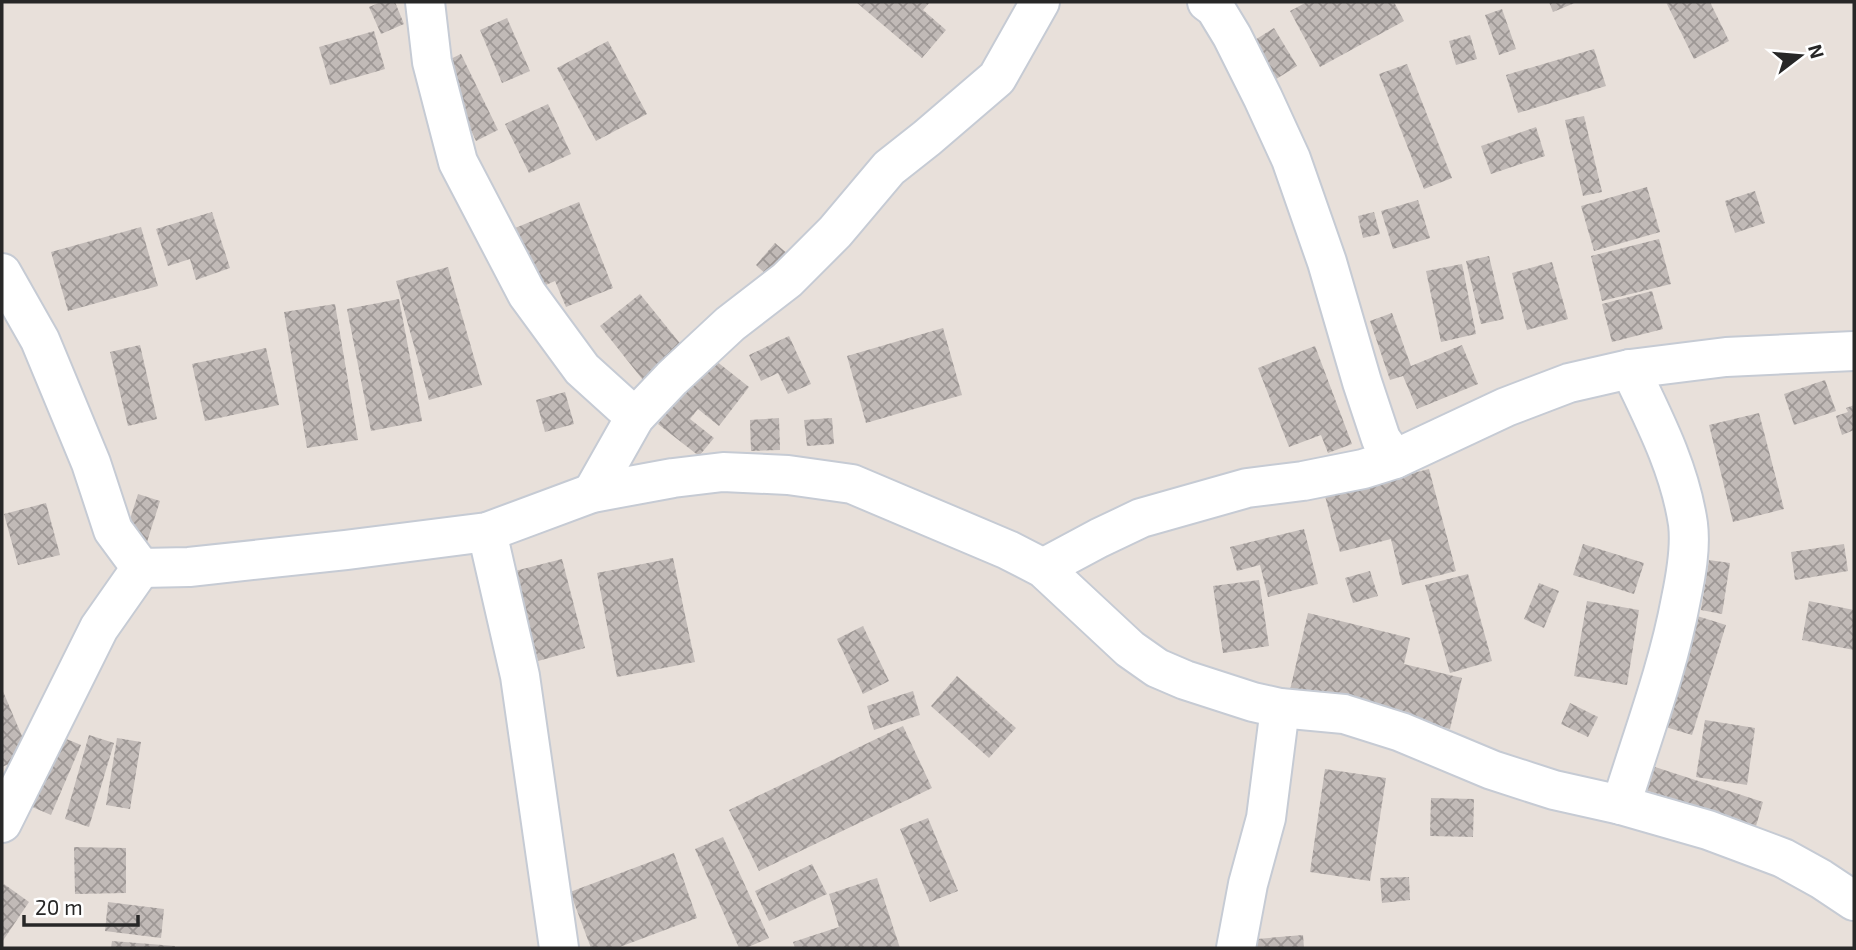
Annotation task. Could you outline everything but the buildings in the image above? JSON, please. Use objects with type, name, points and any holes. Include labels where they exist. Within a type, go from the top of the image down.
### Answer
[{"type":"street","points":[[425,2],[432,62],[458,162],[527,294],[582,369],[635,417]]},
{"type":"street","points":[[592,493],[635,417],[672,378],[730,324],[787,280],[835,232],[890,168],[997,78],[1040,2]]},
{"type":"street","points":[[1208,2],[1232,36],[1291,159],[1327,262],[1373,416],[1381,439],[1395,459]]},
{"type":"street","points":[[2,273],[40,340],[91,463],[113,530],[141,568]]},
{"type":"street","points":[[1043,568],[1141,518],[1247,488],[1303,481],[1363,469],[1395,459],[1506,407],[1569,383],[1630,369],[1726,357],[1854,351]]},
{"type":"street","points":[[1621,805],[1677,621],[1686,572],[1688,528],[1682,491],[1657,426],[1630,369]]},
{"type":"street","points":[[141,568],[189,567],[487,532],[592,493],[723,472],[788,475],[852,484],[1043,568],[1130,649],[1157,668],[1185,680],[1280,708],[1344,714],[1401,732],[1492,770],[1554,790],[1621,805],[1708,830],[1783,858],[1854,901]]},
{"type":"street","points":[[487,532],[520,676],[559,948]]},
{"type":"street","points":[[2,823],[99,628],[141,568]]},
{"type":"street","points":[[1236,948],[1248,884],[1266,818],[1280,708]]}]
